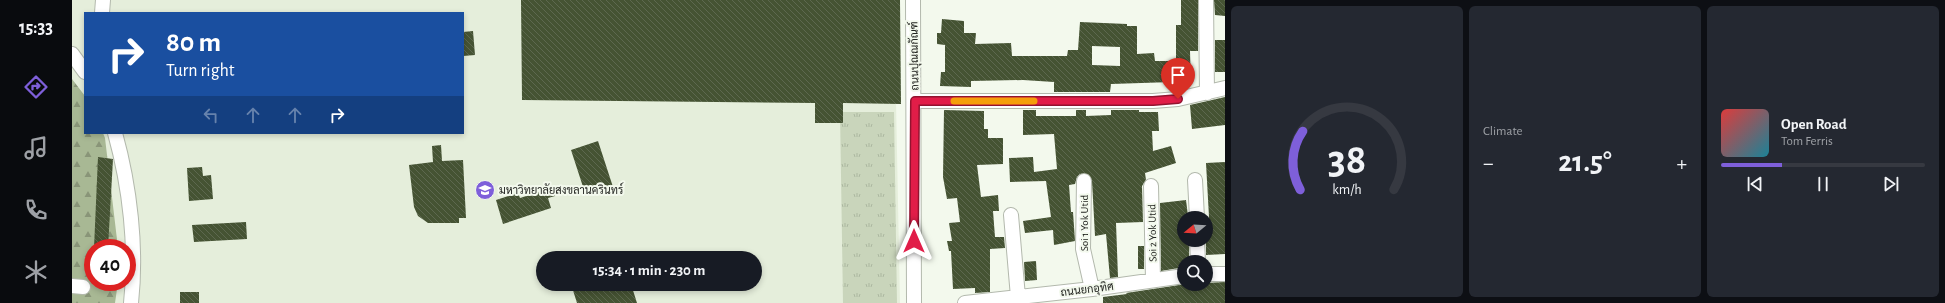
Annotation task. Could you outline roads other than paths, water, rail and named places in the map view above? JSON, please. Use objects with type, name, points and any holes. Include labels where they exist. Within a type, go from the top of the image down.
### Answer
[{"type":"street","points":[[102,12],[103,0]]},
{"type":"street","name":"ถนนปุณณกัณฑ์","points":[[913,0],[915,101],[914,303]]},
{"type":"street","points":[[1206,0],[1207,93]]},
{"type":"street","points":[[72,54],[84,71]]},
{"type":"street","points":[[915,101],[1153,101],[1207,93],[1225,88]]},
{"type":"street","points":[[115,134],[125,182],[129,216],[133,266],[131,303]]},
{"type":"street","points":[[1196,180],[1197,211]]},
{"type":"street","name":"Soi 1 Yok Utid","points":[[1084,181],[1083,249],[1092,289]]},
{"type":"street","name":"Soi 2 Yok Utid","points":[[1151,186],[1153,280]]},
{"type":"street","points":[[1011,215],[1018,297]]},
{"type":"street","points":[[1213,274],[1225,274]]},
{"type":"street","name":"ถนนยกอุทิศ","points":[[966,303],[1092,289],[1177,277]]},
{"type":"place","name":"มหาวิทยาลัยสงขลานครินทร์","points":[[485,190]]}]
